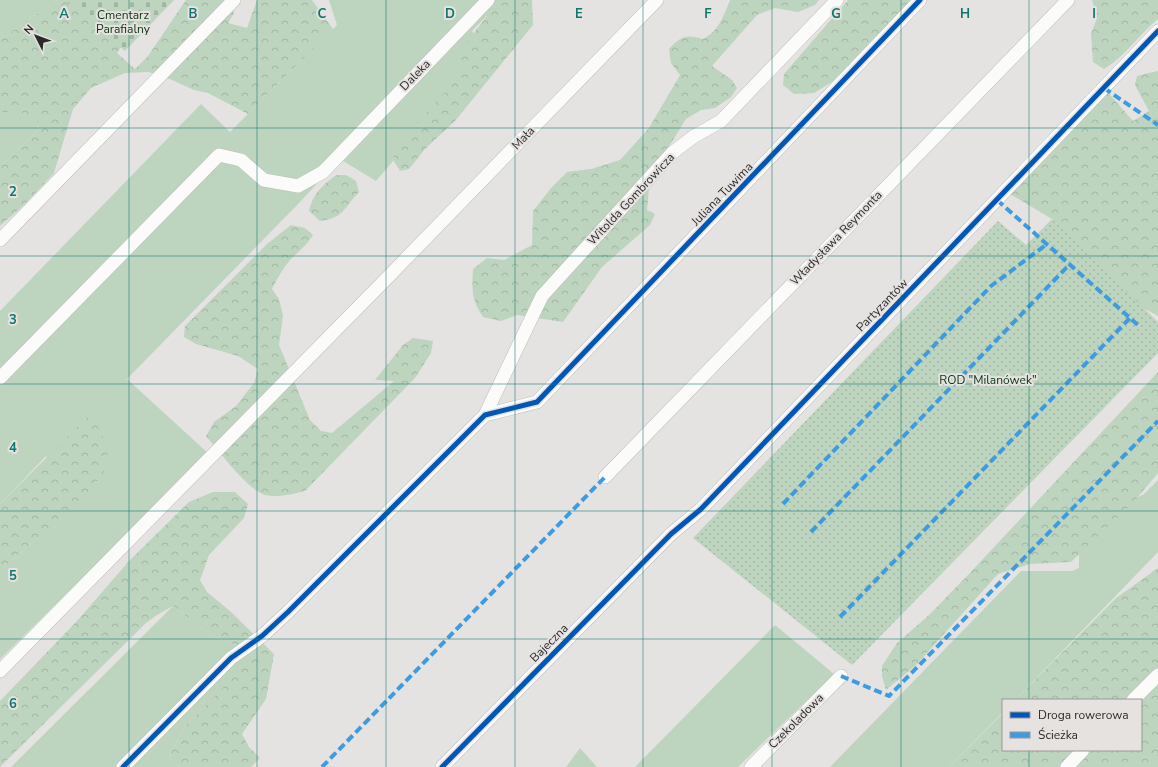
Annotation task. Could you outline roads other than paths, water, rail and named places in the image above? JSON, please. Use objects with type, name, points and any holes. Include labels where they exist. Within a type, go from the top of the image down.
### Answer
[{"type":"street","points":[[0,240],[234,0]]},
{"type":"street","name":"Daleka","points":[[0,378],[219,155],[241,160],[264,180],[298,186],[323,172],[342,150],[488,0]]},
{"type":"street","name":"Mała","points":[[0,671],[389,276],[657,0]]},
{"type":"street","name":"Witolda Gombrowicza","points":[[485,415],[542,296],[672,153],[721,120],[838,0]]},
{"type":"street","name":"Juliana Tuwima","points":[[485,415],[537,402],[920,0]]},
{"type":"street","name":"Władysława Reymonta","points":[[604,477],[1068,0]]},
{"type":"street","name":"Partyzantów","points":[[671,534],[701,509],[1158,31]]},
{"type":"street","points":[[123,767],[231,658],[262,636],[305,596],[485,415]]},
{"type":"street","name":"Bajeczna","points":[[442,767],[671,534]]},
{"type":"street","points":[[1134,699],[1158,675]]},
{"type":"street","name":"Czekoladowa","points":[[751,767],[841,676]]},
{"type":"street","points":[[1067,767],[1083,751]]},
{"type":"park label","name":"Cmentarz Parafialny","points":[[123,22]]},
{"type":"park label","name":"ROD \"Milanówek\"","points":[[988,380]]}]
